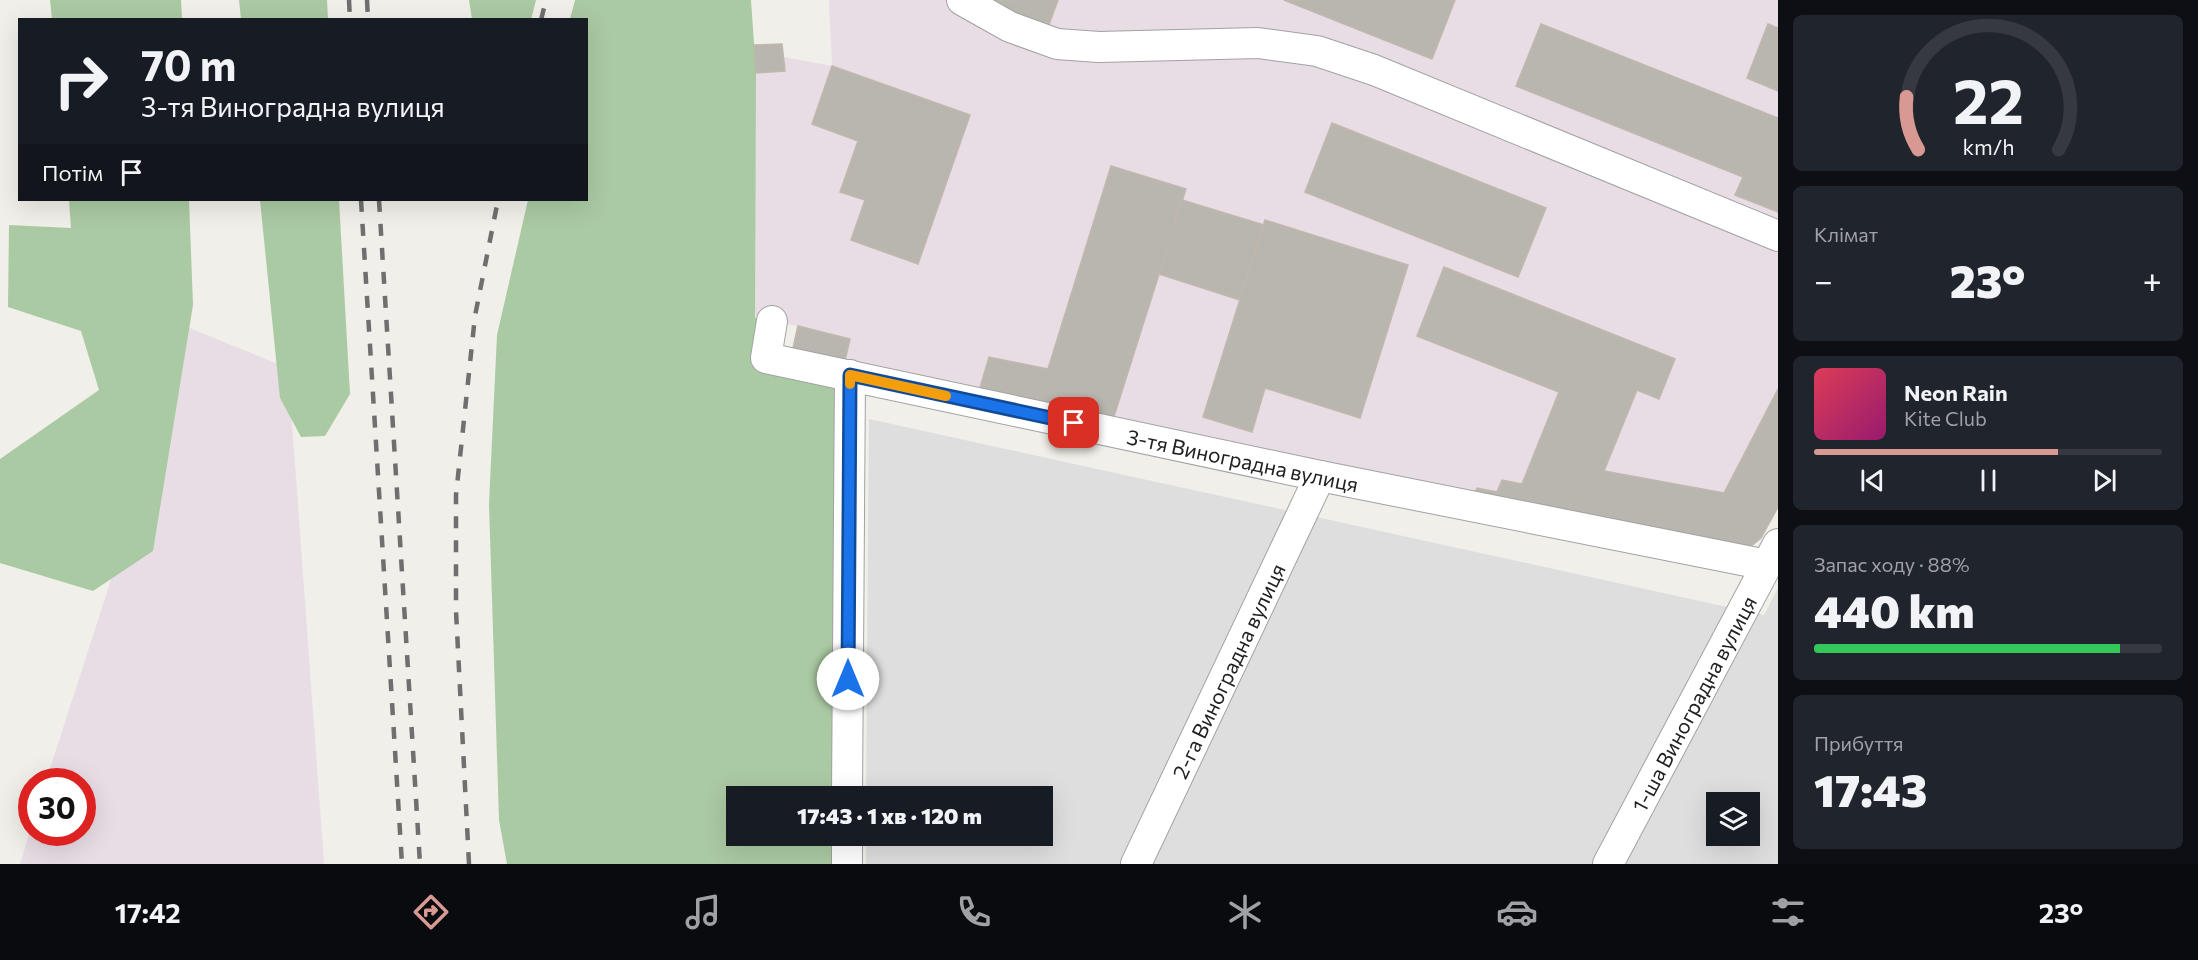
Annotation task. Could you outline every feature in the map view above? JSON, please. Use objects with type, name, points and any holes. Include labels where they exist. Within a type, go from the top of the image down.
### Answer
[{"type":"street","points":[[962,0],[1010,27],[1058,44],[1099,47],[1257,43],[1317,51],[1385,75],[1778,236]]},
{"type":"street","name":"3-тя Виноградна вулиця","points":[[772,321],[766,358],[1320,476],[1772,555]]},
{"type":"street","points":[[847,786],[850,375]]},
{"type":"street","name":"2-га Виноградна вулиця","points":[[1136,864],[1320,476]]},
{"type":"street","name":"1-ша Виноградна вулиця","points":[[1608,864],[1772,555]]},
{"type":"street","points":[[847,846],[847,864]]},
{"type":"shaded area","points":[[829,0],[1778,0],[1778,507],[1761,538],[1745,551],[791,357],[797,326],[755,318],[754,45],[782,44],[784,57],[832,66]]},
{"type":"shaded area","points":[[177,323],[288,368],[324,864],[20,864],[26,846],[96,846],[96,768],[50,768],[152,453]]},
{"type":"shaded area","points":[[869,419],[1764,615],[1778,588],[1778,864],[866,864],[866,846],[1053,846],[1053,786],[866,786]]},
{"type":"green space","points":[[50,0],[181,0],[182,18],[52,18]]},
{"type":"green space","points":[[239,0],[327,0],[328,18],[241,18]]},
{"type":"green space","points":[[469,0],[536,0],[532,18],[472,18]]},
{"type":"green space","points":[[575,0],[751,0],[756,73],[755,318],[772,321],[766,358],[850,375],[847,786],[726,786],[726,846],[847,846],[847,864],[507,864],[499,820],[489,504],[497,335],[528,201],[588,201],[588,18],[570,18]]},
{"type":"green space","points":[[69,201],[189,201],[193,305],[153,551],[93,591],[0,563],[0,459],[99,390],[81,331],[8,307],[9,225],[71,228]]},
{"type":"green space","points":[[260,201],[339,201],[350,394],[325,436],[301,437],[280,398]]},
{"type":"building","points":[[988,0],[1058,0],[1046,33]]},
{"type":"building","points":[[1284,0],[1455,0],[1432,59]]},
{"type":"building","points":[[1541,24],[1778,118],[1778,212],[1735,195],[1743,177],[1516,86]]},
{"type":"building","points":[[1768,24],[1778,28],[1778,91],[1747,78]]},
{"type":"building","points":[[782,44],[785,71],[756,73],[754,45]]},
{"type":"building","points":[[832,66],[970,115],[918,264],[851,240],[865,200],[840,192],[858,141],[812,124]]},
{"type":"building","points":[[1332,123],[1546,208],[1518,277],[1305,192]]},
{"type":"building","points":[[1111,166],[1186,189],[1111,426],[977,398],[989,357],[1048,369]]},
{"type":"building","points":[[1182,200],[1264,225],[1240,300],[1159,274]]},
{"type":"building","points":[[1265,220],[1408,265],[1360,418],[1265,388],[1252,432],[1203,417]]},
{"type":"building","points":[[1444,267],[1675,359],[1659,399],[1637,390],[1604,471],[1724,493],[1778,389],[1778,507],[1761,538],[1745,551],[1471,503],[1477,488],[1497,492],[1502,480],[1522,484],[1559,392],[1417,336]]},
{"type":"building","points":[[798,326],[850,339],[843,369],[791,357]]},
{"type":"railway","points":[[349,0],[350,18]]},
{"type":"railway","points":[[367,0],[368,18]]},
{"type":"railway","points":[[542,18],[546,0]]},
{"type":"railway","points":[[361,201],[402,864]]},
{"type":"railway","points":[[379,201],[420,864]]},
{"type":"railway","points":[[469,864],[456,611],[456,495],[475,316],[498,201]]},
{"type":"slow traffic","points":[[850,384],[850,375],[946,396]]},
{"type":"route","points":[[848,679],[850,375],[1074,423]]}]
